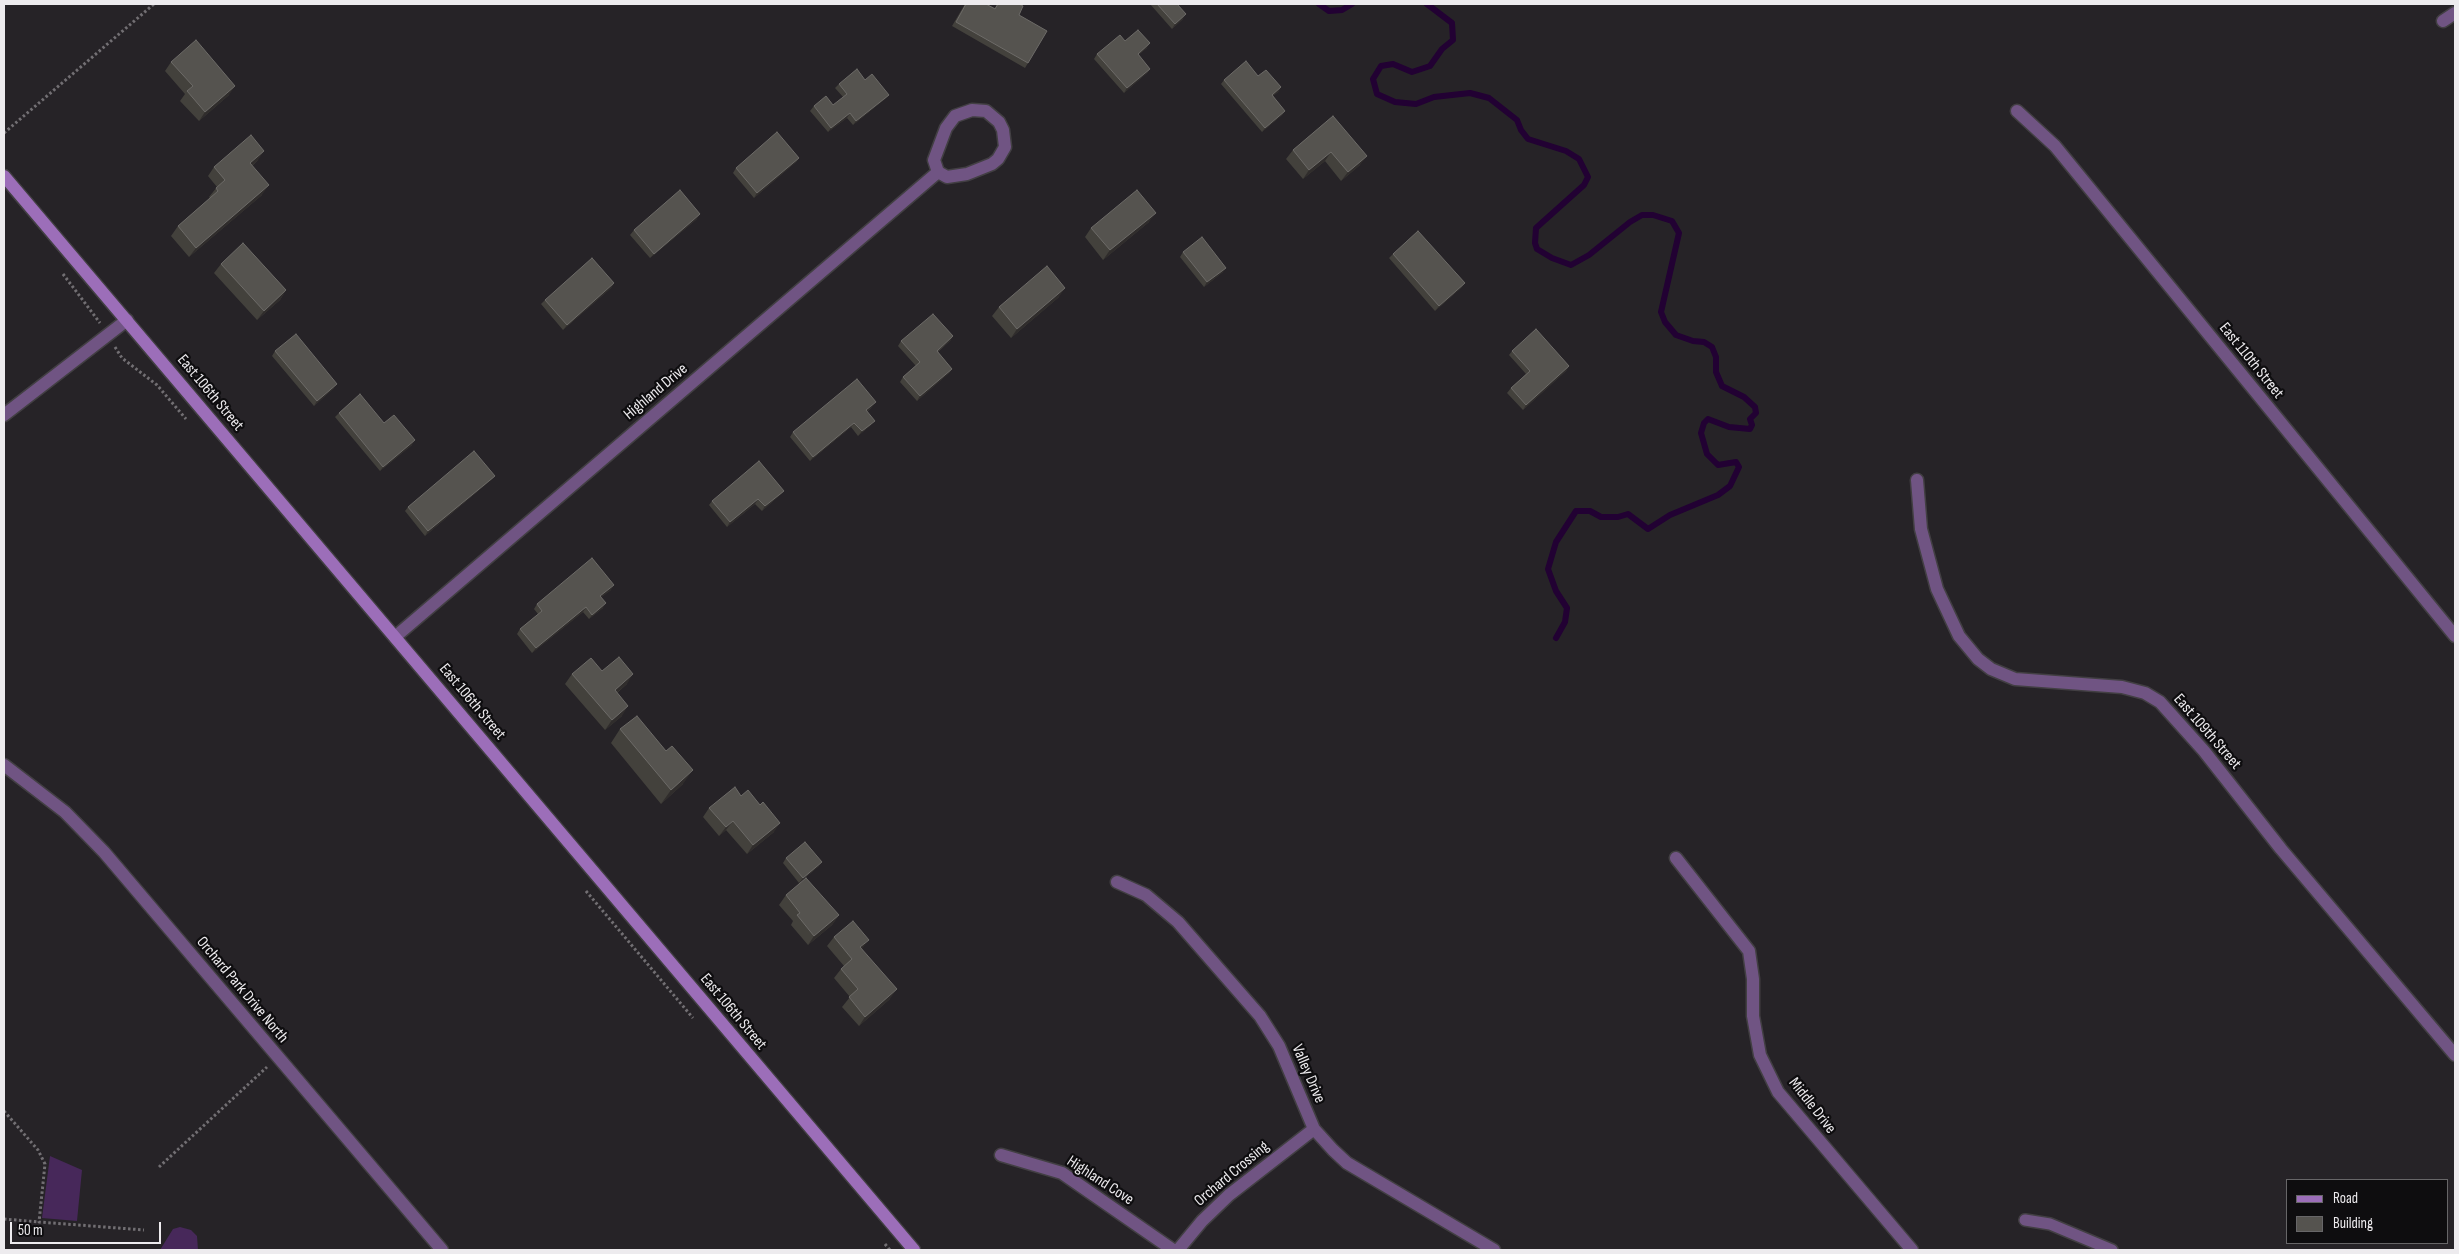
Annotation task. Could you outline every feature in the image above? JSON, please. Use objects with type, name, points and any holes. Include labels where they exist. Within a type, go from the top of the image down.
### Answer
[{"type":"street","points":[[2444,20],[2455,13]]},
{"type":"street","points":[[979,110],[986,111],[999,122],[1003,130],[1005,147],[998,159],[992,164],[967,174],[947,177],[938,172],[934,160],[946,128],[955,116],[962,112],[979,110]]},
{"type":"street","name":"East 110th Street","points":[[2018,111],[2055,146],[2455,636]]},
{"type":"street","name":"Highland Drive","points":[[395,637],[938,172]]},
{"type":"street","name":"East 106th Street","points":[[4,176],[914,1250]]},
{"type":"street","points":[[4,415],[127,320]]},
{"type":"street","name":"East 109th Street","points":[[1917,480],[1921,529],[1937,589],[1959,636],[1978,659],[1991,669],[2015,679],[2122,687],[2145,693],[2160,702],[2204,750],[2282,849],[2455,1055]]},
{"type":"street","name":"Orchard Park Drive North","points":[[4,765],[65,812],[104,852],[442,1250]]},
{"type":"street","name":"Middle Drive","points":[[1676,858],[1749,952],[1753,978],[1753,1016],[1760,1055],[1778,1092],[1912,1250]]},
{"type":"street","name":"Valley Drive","points":[[1117,882],[1146,895],[1166,910],[1260,1016],[1278,1046],[1314,1129],[1347,1163],[1494,1250]]},
{"type":"street","name":"Orchard Crossing","points":[[1178,1250],[1202,1221],[1224,1199],[1314,1129]]},
{"type":"street","name":"Highland Cove","points":[[1001,1155],[1062,1173],[1173,1250]]},
{"type":"lane","points":[[2025,1220],[2050,1224],[2112,1250]]},
{"type":"path","points":[[4,131],[154,4]]},
{"type":"path","points":[[160,1167],[278,1057]]},
{"type":"path","points":[[4,1111],[38,1150],[45,1164],[39,1222]]},
{"type":"path","points":[[4,1219],[144,1230]]},
{"type":"shaded area","points":[[50,1156],[82,1170],[77,1221],[42,1218]]},
{"type":"shaded area","points":[[180,1227],[191,1230],[197,1236],[198,1250],[160,1250],[173,1229]]},
{"type":"building","points":[[966,4],[986,4],[995,9],[998,4],[1019,4],[1023,6],[1019,15],[1047,31],[1028,63],[956,22]]},
{"type":"building","points":[[1157,4],[1177,4],[1186,14],[1175,24]]},
{"type":"building","points":[[1138,30],[1150,43],[1138,54],[1150,69],[1127,88],[1097,54],[1120,35],[1125,41]]},
{"type":"building","points":[[196,40],[235,86],[205,112],[187,91],[193,86],[171,62]]},
{"type":"building","points":[[1246,61],[1258,76],[1266,70],[1281,87],[1272,95],[1285,111],[1265,128],[1224,80]]},
{"type":"building","points":[[857,69],[865,80],[872,74],[889,95],[856,121],[850,113],[831,128],[814,106],[826,96],[833,105],[847,94],[839,84]]},
{"type":"building","points":[[1333,116],[1367,156],[1348,172],[1331,152],[1309,170],[1293,150]]},
{"type":"building","points":[[777,132],[799,158],[757,193],[736,168]]},
{"type":"building","points":[[251,135],[264,151],[250,163],[269,185],[196,248],[178,226],[218,191],[216,188],[225,180],[214,167]]},
{"type":"building","points":[[680,190],[700,214],[654,254],[634,230]]},
{"type":"building","points":[[1137,190],[1156,213],[1110,250],[1091,228]]},
{"type":"building","points":[[1418,231],[1465,283],[1439,306],[1393,254]]},
{"type":"building","points":[[1202,237],[1226,268],[1207,282],[1183,252]]},
{"type":"building","points":[[243,243],[286,290],[264,311],[221,264]]},
{"type":"building","points":[[592,258],[614,283],[567,325],[545,300]]},
{"type":"building","points":[[1047,266],[1065,288],[1017,329],[999,307]]},
{"type":"building","points":[[933,314],[953,336],[937,351],[952,369],[920,396],[903,377],[920,362],[901,341]]},
{"type":"building","points":[[1536,329],[1569,366],[1526,405],[1511,388],[1530,371],[1512,351]]},
{"type":"building","points":[[296,334],[337,384],[317,401],[275,351]]},
{"type":"building","points":[[857,379],[876,402],[866,410],[875,421],[862,431],[854,423],[813,457],[793,432]]},
{"type":"building","points":[[360,394],[384,423],[394,415],[415,440],[383,467],[339,413]]},
{"type":"building","points":[[474,451],[495,476],[428,531],[408,507]]},
{"type":"building","points":[[759,461],[784,491],[765,506],[758,499],[730,522],[712,501]]},
{"type":"building","points":[[592,558],[614,585],[600,596],[606,603],[592,615],[586,607],[536,648],[520,629],[542,611],[537,604]]},
{"type":"building","points":[[619,657],[633,674],[615,690],[628,706],[612,720],[572,674],[591,658],[602,671]]},
{"type":"building","points":[[637,716],[666,751],[672,746],[693,770],[671,790],[620,729]]},
{"type":"building","points":[[735,787],[741,796],[748,790],[760,805],[763,802],[780,823],[753,845],[733,821],[726,827],[709,808]]},
{"type":"building","points":[[805,842],[822,862],[803,878],[786,858]]},
{"type":"building","points":[[806,878],[839,915],[814,936],[797,915],[800,913],[786,895]]},
{"type":"building","points":[[853,921],[869,940],[860,947],[897,989],[865,1017],[849,997],[858,989],[841,969],[852,959],[834,937]]},
{"type":"waterway","points":[[1319,4],[1329,11],[1342,10],[1352,4]]},
{"type":"waterway","points":[[1427,4],[1452,23],[1453,40],[1442,49],[1430,66],[1412,72],[1393,64],[1381,66],[1373,79],[1377,94],[1395,102],[1416,104],[1434,97],[1470,93],[1489,98],[1517,120],[1521,130],[1528,139],[1566,151],[1579,159],[1588,177],[1584,185],[1536,228],[1535,243],[1537,249],[1552,258],[1571,265],[1589,255],[1630,222],[1642,215],[1653,215],[1672,221],[1679,233],[1661,312],[1665,322],[1676,335],[1693,341],[1704,342],[1712,347],[1716,357],[1716,372],[1722,386],[1744,397],[1755,407],[1756,413],[1750,419],[1752,425],[1750,429],[1729,427],[1708,419],[1704,423],[1701,433],[1707,454],[1718,465],[1736,462],[1739,467],[1730,486],[1718,495],[1670,515],[1648,529],[1628,514],[1618,517],[1601,517],[1590,511],[1576,511],[1556,542],[1548,569],[1556,591],[1567,608],[1565,622],[1556,638]]}]
